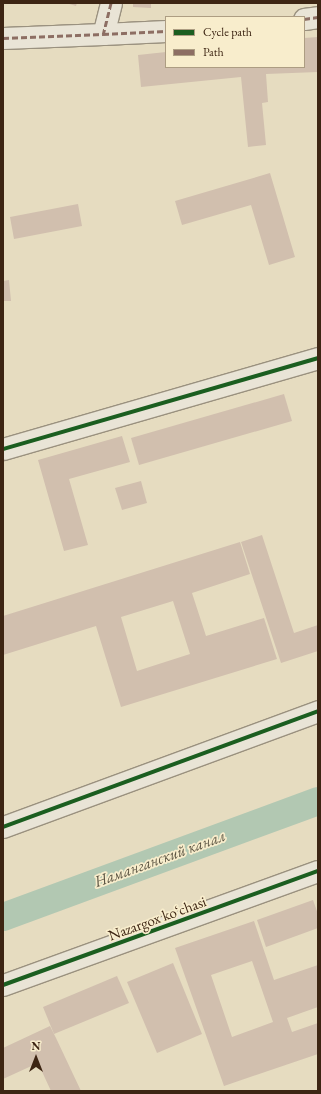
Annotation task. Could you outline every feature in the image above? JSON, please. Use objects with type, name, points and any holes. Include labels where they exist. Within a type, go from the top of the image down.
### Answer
[{"type":"street","points":[[103,34],[111,3]]},
{"type":"street","points":[[305,19],[318,18]]},
{"type":"street","points":[[3,38],[165,31]]},
{"type":"street","points":[[3,449],[318,358]]},
{"type":"street","points":[[3,827],[318,711]]},
{"type":"street","name":"Nazargox koʻchasi","points":[[3,985],[318,871]]},
{"type":"building","points":[[66,3],[77,3],[76,6]]},
{"type":"building","points":[[133,3],[151,3],[151,8],[133,7]]},
{"type":"building","points":[[318,37],[318,72],[266,74],[268,102],[262,103],[266,145],[248,147],[241,77],[141,87],[138,55],[165,52],[165,68],[305,68],[305,38]]},
{"type":"building","points":[[270,173],[295,257],[269,265],[251,205],[182,225],[175,201]]},
{"type":"building","points":[[78,204],[82,226],[14,239],[10,217]]},
{"type":"building","points":[[9,280],[11,301],[3,301],[3,281]]},
{"type":"building","points":[[284,394],[292,421],[139,465],[131,438]]},
{"type":"building","points":[[122,436],[130,462],[69,479],[88,545],[64,551],[38,460]]},
{"type":"building","points":[[141,481],[147,503],[122,510],[115,488]]},
{"type":"building","points":[[262,535],[294,633],[318,625],[318,651],[281,663],[241,542]]},
{"type":"building","points":[[240,542],[250,574],[192,593],[206,636],[264,618],[277,659],[121,707],[96,626],[3,655],[3,616]],"holes":[[[173,601],[190,654],[137,671],[121,617]]]},
{"type":"building","points":[[313,900],[318,914],[318,928],[266,947],[257,920]]},
{"type":"building","points":[[254,921],[274,980],[318,965],[318,1007],[287,1018],[292,1032],[318,1023],[318,1054],[224,1086],[175,948]],"holes":[[[252,961],[273,1022],[232,1037],[211,975]]]},
{"type":"building","points":[[173,963],[202,1034],[157,1053],[127,982]]},
{"type":"building","points":[[117,976],[129,1003],[54,1034],[43,1007]]},
{"type":"building","points":[[50,1026],[81,1091],[51,1091],[38,1063],[3,1079],[3,1048]]},
{"type":"waterway","name":"Наманганский канал","points":[[3,917],[318,801]]},
{"type":"marked path","points":[[111,3],[103,34],[165,31]]},
{"type":"marked path","points":[[305,19],[318,17]]},
{"type":"marked path","points":[[3,38],[103,34]]},
{"type":"cycle path","points":[[3,449],[318,358]]},
{"type":"cycle path","points":[[3,827],[318,711]]},
{"type":"cycle path","points":[[3,985],[318,871]]}]
